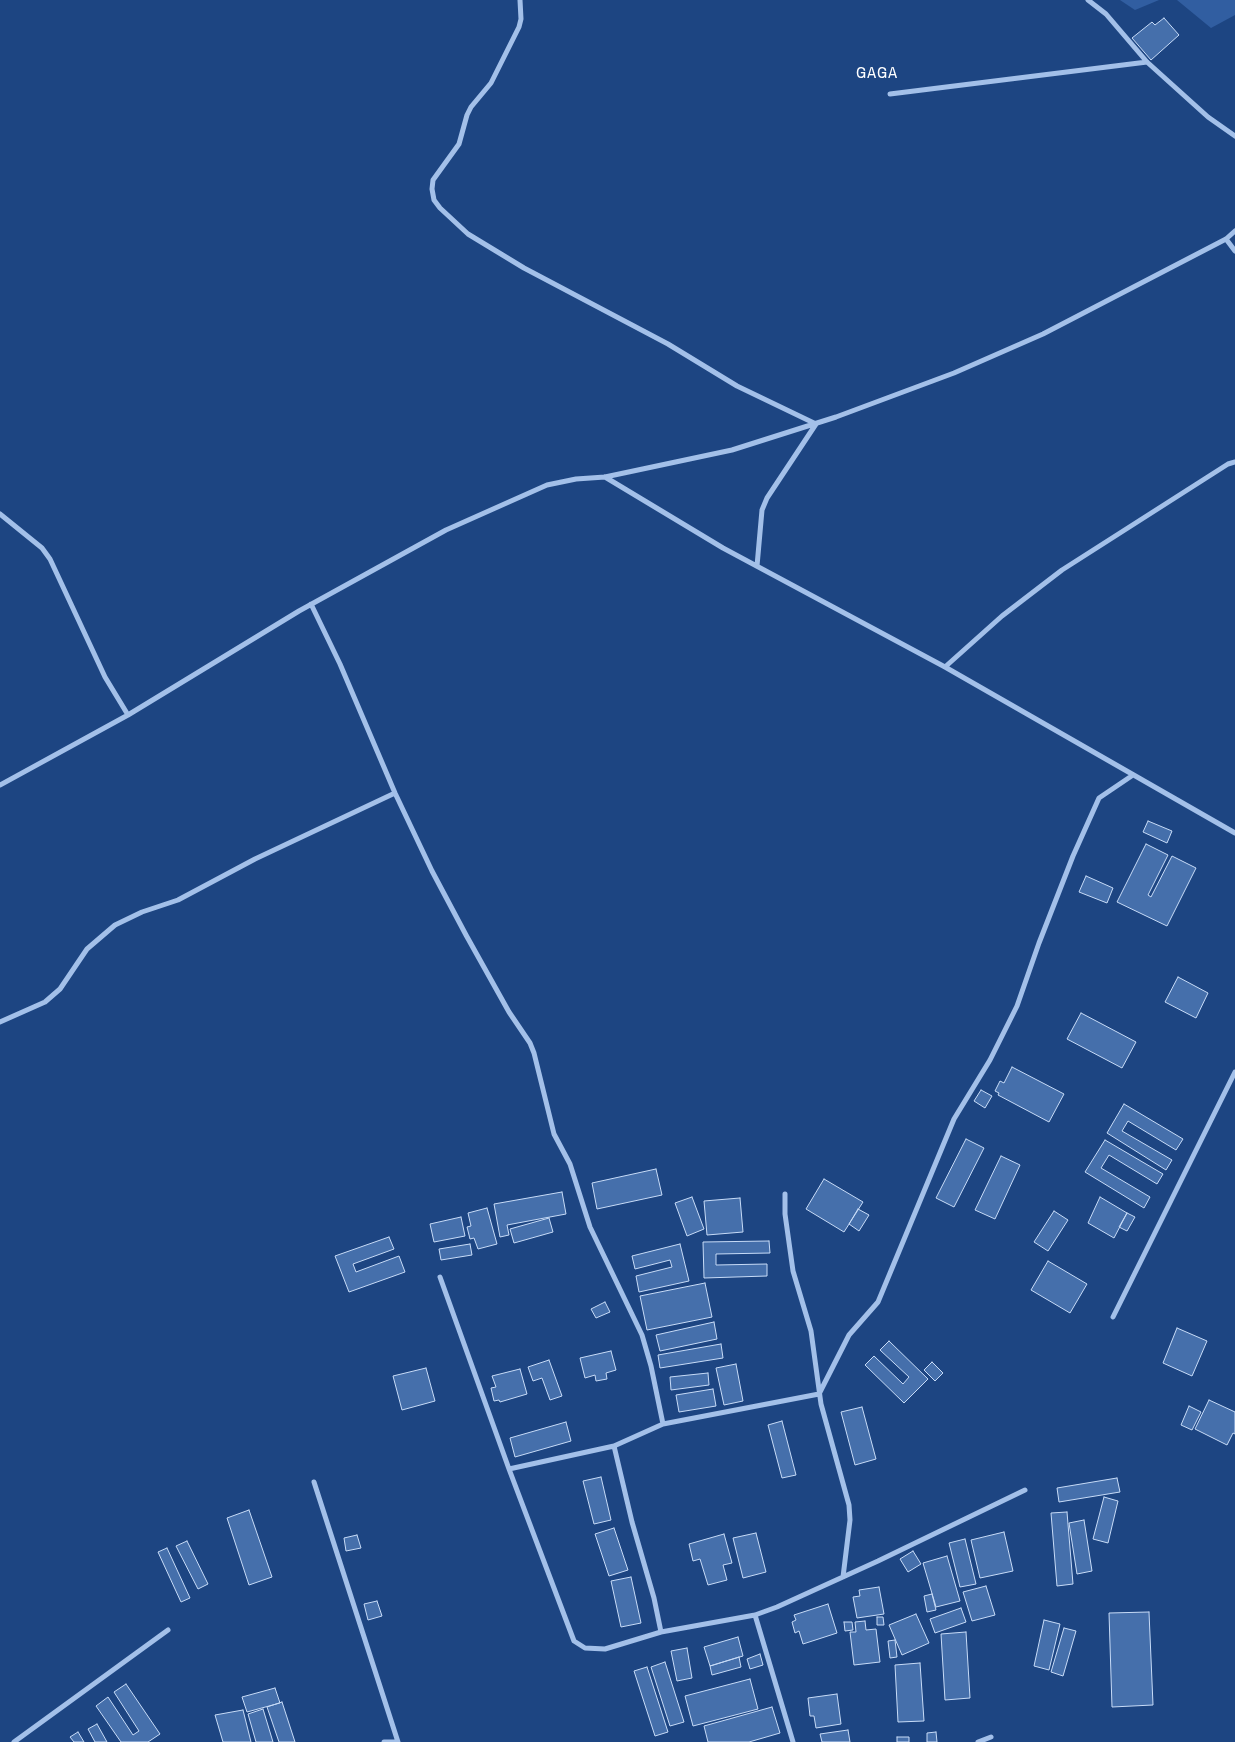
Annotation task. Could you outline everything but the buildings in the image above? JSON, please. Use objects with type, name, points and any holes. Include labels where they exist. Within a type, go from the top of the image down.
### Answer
[{"type":"street","points":[[520,0],[521,19],[508,51],[491,83],[466,115],[459,144],[433,180],[434,200],[468,234],[524,268],[668,344],[737,386],[816,424]]},
{"type":"street","points":[[1088,0],[1106,14],[1147,62],[1208,117],[1235,136]]},
{"type":"street","points":[[890,94],[1147,62]]},
{"type":"street","points":[[0,785],[128,714],[311,604],[446,530],[547,485],[576,479],[605,477],[732,450],[816,424],[954,373],[1044,334],[1226,239],[1235,231]]},
{"type":"street","points":[[1226,239],[1235,251]]},
{"type":"street","points":[[757,566],[762,510],[766,498],[816,424]]},
{"type":"street","points":[[945,667],[1002,616],[1062,570],[1228,464],[1235,462]]},
{"type":"street","points":[[605,477],[723,548],[945,667],[1235,833]]},
{"type":"street","points":[[0,514],[42,548],[50,559],[105,677],[128,714]]},
{"type":"street","points":[[311,604],[340,664],[395,793],[432,871],[466,935],[532,1048],[554,1134],[570,1164],[590,1227],[621,1289],[648,1352],[663,1424]]},
{"type":"street","points":[[819,1394],[849,1334],[878,1302],[954,1119],[990,1060],[1017,1006],[1039,942],[1099,798],[1133,775]]},
{"type":"street","points":[[0,1022],[45,1002],[60,989],[96,939],[115,925],[142,912],[178,900],[254,859],[395,793]]},
{"type":"street","points":[[1113,1317],[1235,1072]]},
{"type":"street","points":[[785,1194],[785,1214],[793,1271],[812,1331],[819,1394],[849,1505],[850,1520],[843,1577]]},
{"type":"street","points":[[440,1277],[509,1469],[574,1641],[585,1648],[605,1649],[661,1632],[755,1615],[843,1577],[1025,1490]]},
{"type":"street","points":[[509,1469],[614,1446],[663,1424],[819,1394]]},
{"type":"street","points":[[614,1446],[632,1522],[654,1598],[661,1632]]},
{"type":"street","points":[[314,1482],[398,1742],[384,1742]]},
{"type":"street","points":[[755,1615],[793,1742]]},
{"type":"street","points":[[14,1742],[168,1630]]},
{"type":"street","points":[[978,1742],[991,1737]]},
{"type":"shaded area","points":[[1120,0],[1159,0],[1135,10]]},
{"type":"shaded area","points":[[1177,0],[1235,0],[1235,15],[1211,28]]},
{"type":"district","name":"GAGA","points":[[877,74]]}]
